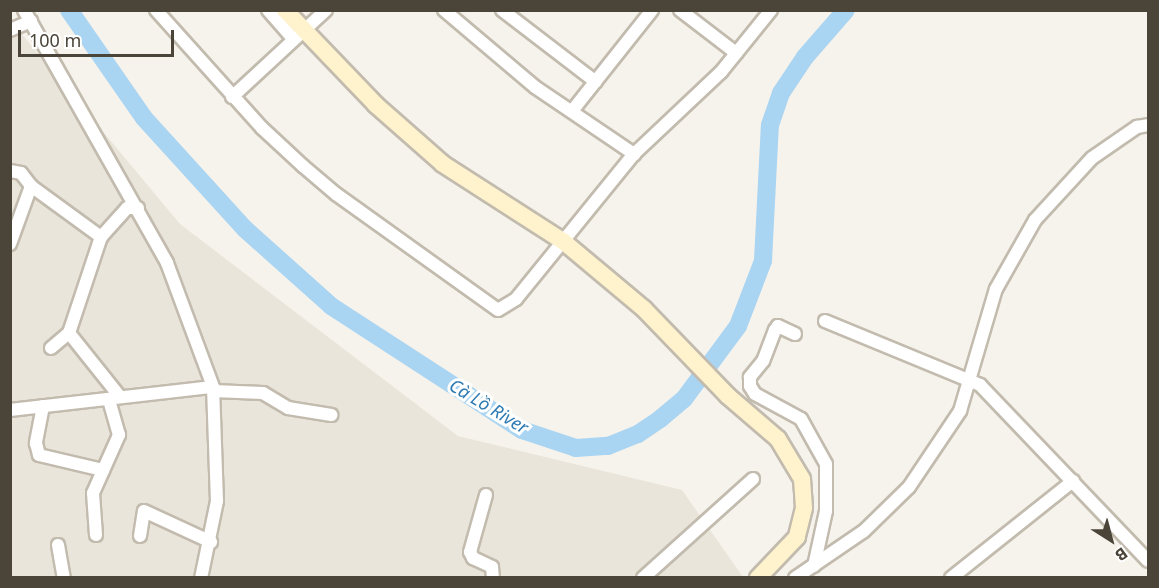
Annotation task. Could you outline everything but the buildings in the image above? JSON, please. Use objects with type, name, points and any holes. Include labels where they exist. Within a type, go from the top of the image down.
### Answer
[{"type":"street","points":[[156,10],[232,97],[336,194],[498,310],[516,299],[634,154],[736,53],[771,10]]},
{"type":"street","points":[[268,10],[443,164],[564,242],[669,335],[728,396],[778,438],[802,479],[804,508],[797,537],[758,578]]},
{"type":"street","points":[[285,10],[297,36]]},
{"type":"street","points":[[232,97],[326,10]]},
{"type":"street","points":[[502,10],[596,82]]},
{"type":"street","points":[[572,111],[652,10]]},
{"type":"street","points":[[680,10],[736,53]]},
{"type":"street","points":[[452,12],[535,87],[634,154]]},
{"type":"street","points":[[10,30],[27,16],[138,208],[167,263],[213,389],[217,501],[211,542],[201,578]]},
{"type":"street","points":[[805,573],[864,531],[909,487],[945,439],[969,382],[996,289],[1035,220],[1092,158],[1137,127],[1149,126]]},
{"type":"street","points":[[10,171],[21,173],[31,186],[101,237]]},
{"type":"street","points":[[10,244],[31,186]]},
{"type":"street","points":[[51,348],[69,333],[101,237],[127,208],[138,208]]},
{"type":"street","points":[[825,321],[990,392],[1149,561]]},
{"type":"street","points":[[795,334],[778,326],[763,361],[750,377],[750,386],[755,394],[801,419],[826,464],[826,511],[805,573]]},
{"type":"street","points":[[69,333],[115,398],[119,435],[93,493],[96,536]]},
{"type":"street","points":[[10,410],[213,389],[263,393],[288,408],[331,415]]},
{"type":"street","points":[[43,406],[36,442],[39,455],[103,470]]},
{"type":"street","points":[[643,578],[753,479]]},
{"type":"street","points":[[951,578],[1074,481]]},
{"type":"street","points":[[486,495],[470,552],[473,558],[492,567],[493,578]]},
{"type":"street","points":[[140,536],[144,511],[211,542]]},
{"type":"street","points":[[58,545],[64,578]]},
{"type":"shaded area","points":[[10,20],[180,224],[458,436],[682,490],[743,577],[11,577]]},
{"type":"waterway","name":"Cà Lồ River","points":[[69,10],[144,118],[245,229],[331,306],[522,430],[576,448],[608,446],[638,434],[660,419],[684,399],[738,326],[763,261],[770,125],[781,93],[805,57],[846,10]]}]
